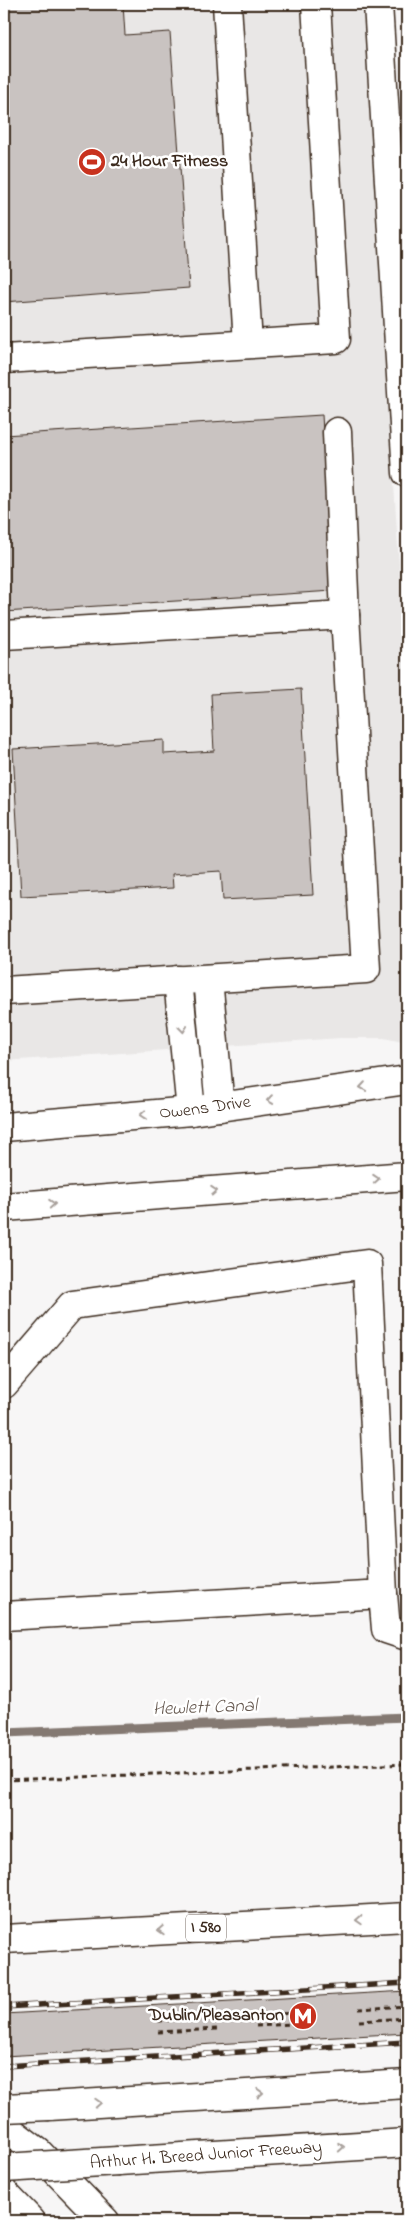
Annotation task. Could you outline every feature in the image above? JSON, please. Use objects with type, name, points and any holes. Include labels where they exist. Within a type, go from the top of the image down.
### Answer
[{"type":"main road","points":[[227,4],[248,344]]},
{"type":"main road","points":[[4,359],[336,339],[316,4]]},
{"type":"main road","points":[[378,4],[407,473]]},
{"type":"main road","points":[[4,991],[366,969],[345,614],[337,432]]},
{"type":"main road","points":[[4,635],[345,614]]},
{"type":"main road","points":[[208,979],[220,1107]]},
{"type":"main road","points":[[178,980],[191,1111]]},
{"type":"main road","name":"Owens Drive","points":[[4,1127],[191,1111],[407,1080]]},
{"type":"main road","points":[[4,1208],[407,1176]]},
{"type":"main road","points":[[4,1384],[72,1305],[367,1264],[386,1629],[407,1636]]},
{"type":"main road","points":[[4,1616],[383,1594]]},
{"type":"main road","name":"I 580","points":[[4,1939],[407,1917]]},
{"type":"main road","points":[[4,2108],[407,2084]]},
{"type":"main road","points":[[4,2126],[38,2152],[106,2221]]},
{"type":"main road","name":"Arthur H. Breed Junior Freeway","points":[[4,2168],[407,2143]]},
{"type":"main road","points":[[4,2193],[31,2221]]},
{"type":"path","points":[[4,1780],[407,1764]]},
{"type":"path","points":[[359,2010],[407,2006]]},
{"type":"path","points":[[255,2015],[314,2012]]},
{"type":"path","points":[[158,2021],[216,2017]]},
{"type":"path","points":[[360,2021],[407,2018]]},
{"type":"path","points":[[256,2026],[314,2023]]},
{"type":"path","points":[[158,2032],[217,2029]]},
{"type":"shaded area","points":[[4,4],[364,4],[407,692],[407,1043],[384,1038],[341,1038],[4,1061]]},
{"type":"building","name":"24 Hour Fitness","points":[[4,4],[123,4],[125,35],[170,32],[189,288],[4,302]]},
{"type":"building","points":[[322,415],[333,591],[4,612],[4,435]]},
{"type":"building","points":[[301,689],[313,895],[223,900],[221,871],[172,874],[173,888],[21,896],[13,749],[164,740],[164,754],[214,751],[211,694]]},
{"type":"building","points":[[407,1991],[407,2033],[4,2056],[4,2014]]},
{"type":"waterway","name":"Hewlett Canal","points":[[4,1733],[407,1717]]},
{"type":"railway","points":[[4,2007],[407,1983]]},
{"type":"railway","points":[[4,2066],[407,2042]]},
{"type":"place","name":"24 Hour Fitness","points":[[92,162]]},
{"type":"place","name":"Dublin/Pleasanton","points":[[303,2016]]}]
